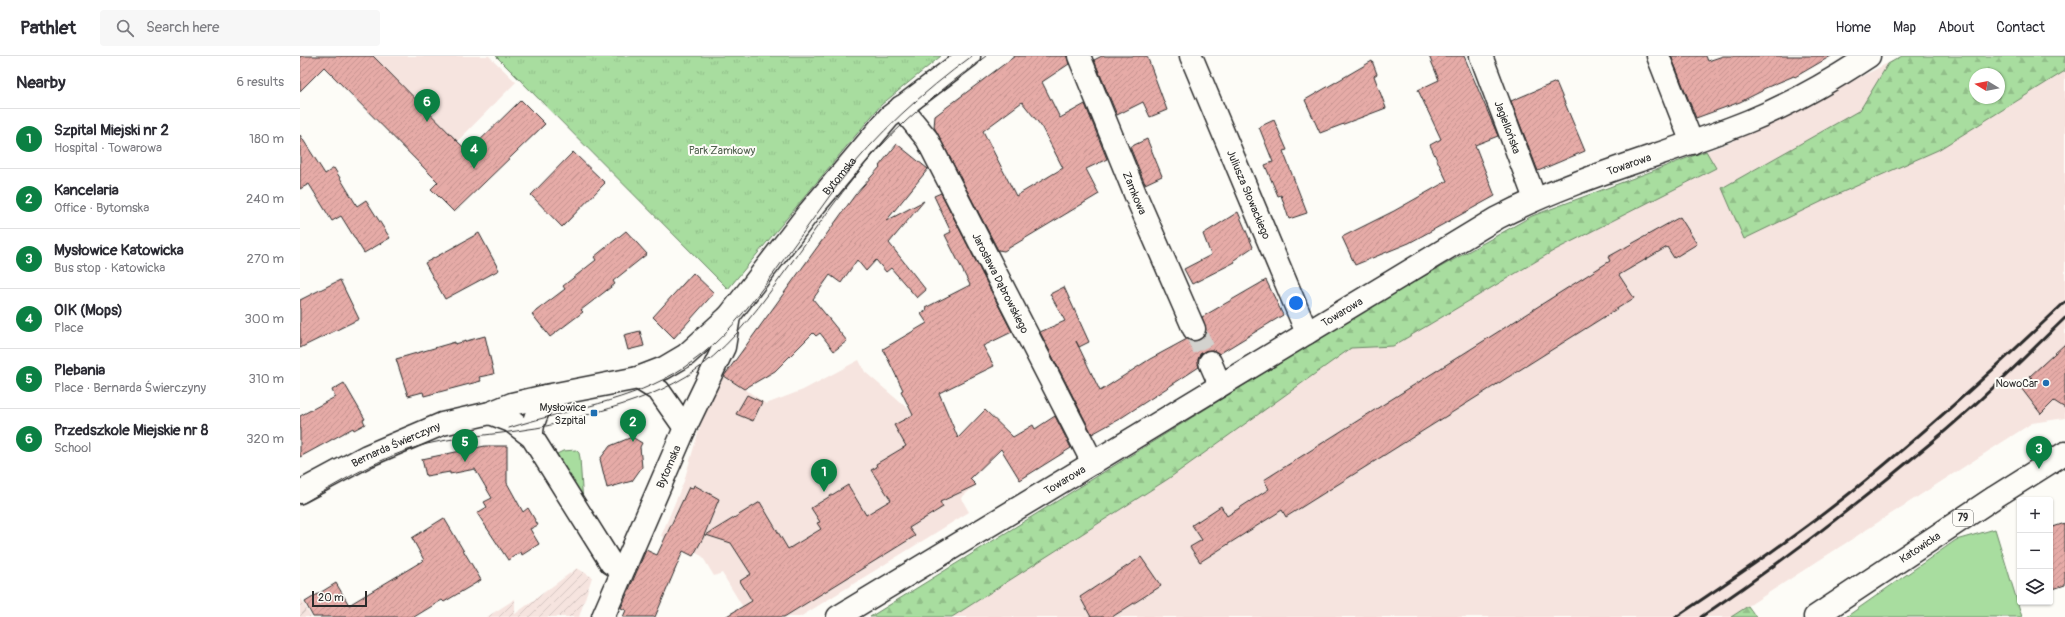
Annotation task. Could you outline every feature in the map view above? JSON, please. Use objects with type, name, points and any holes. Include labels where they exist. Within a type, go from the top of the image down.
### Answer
[{"type":"street","name":"Bytomska","points":[[638,378],[664,368],[686,355],[729,316],[809,212],[890,118],[901,107],[969,56]]},
{"type":"street","name":"Zamkowa","points":[[1079,56],[1136,196],[1194,329]]},
{"type":"street","name":"Juliusza Słowackiego","points":[[1191,56],[1307,333]]},
{"type":"street","name":"Jagiellońska","points":[[1481,56],[1535,199]]},
{"type":"street","points":[[1658,56],[1692,143]]},
{"type":"street","name":"Towarowa","points":[[838,617],[1491,222],[1535,199],[1596,175],[1692,143],[1776,109],[1822,85],[1869,56]]},
{"type":"street","name":"Jarosława Dąbrowskiego","points":[[901,107],[910,116],[927,139],[1093,463]]},
{"type":"street","name":"Bytomska","points":[[603,617],[622,570],[685,428],[724,347],[729,316]]},
{"type":"street","points":[[1210,362],[1220,385]]},
{"type":"street","points":[[638,378],[659,391],[685,428]]},
{"type":"street","name":"Bernarda Świerczyny","points":[[300,492],[367,456],[406,438],[442,424],[490,413],[512,404],[546,396],[638,378]]},
{"type":"street","points":[[532,437],[531,429],[546,396]]},
{"type":"street","points":[[490,413],[511,421],[532,437],[611,563],[622,570]]},
{"type":"street","name":"Katowicka","points":[[1815,617],[1995,497],[2065,453]]},
{"type":"shaded area","points":[[336,56],[489,56],[516,82],[429,170],[421,162],[420,163],[324,67]]},
{"type":"shaded area","points":[[1902,56],[2065,56],[2065,418],[2032,423],[1731,617],[870,617],[1383,299],[1532,216],[1731,142]]},
{"type":"shaded area","points":[[859,360],[865,372],[914,414],[944,451],[976,485],[961,498],[969,512],[800,617],[749,617],[722,573],[714,576],[702,556],[661,536],[684,481],[701,423],[723,377],[745,389],[766,404],[803,390]]},
{"type":"shaded area","points":[[577,568],[592,577],[579,617],[487,617],[515,599],[515,614]]},
{"type":"shaded area","points":[[300,597],[303,602],[311,617],[300,617]]},
{"type":"green space","name":"Park Zamkowy","points":[[496,56],[941,56],[881,105],[728,289]]},
{"type":"green space","points":[[1902,56],[2065,56],[2065,71],[1938,150],[1827,199],[1744,239],[1722,188],[1860,110],[1888,64]]},
{"type":"green space","points":[[1706,151],[1716,168],[1555,250],[1393,346],[1351,348],[1168,479],[952,617],[870,617],[1383,299],[1532,216]]},
{"type":"green space","points":[[576,450],[579,453],[580,458],[583,504],[553,456],[563,451]]},
{"type":"green space","points":[[1995,529],[2017,605],[2018,605],[2022,617],[1846,617],[1956,540]]},
{"type":"green space","points":[[1748,606],[1756,617],[1731,617]]},
{"type":"building","points":[[300,56],[373,56],[468,152],[521,100],[545,124],[454,212],[431,189],[438,182],[324,67],[300,91]]},
{"type":"building","points":[[1015,56],[1067,56],[1069,64],[1042,82],[1060,118],[1085,104],[1107,159],[1086,169],[1099,194],[1004,251],[998,250],[934,127],[935,116]],"holes":[[[1022,102],[1041,126],[1063,168],[1016,196],[983,131]]]},
{"type":"building","points":[[1102,56],[1147,56],[1167,110],[1150,117],[1143,102],[1117,115],[1094,60]]},
{"type":"building","points":[[1429,56],[1464,56],[1498,136],[1475,145],[1495,196],[1409,243],[1355,265],[1342,237],[1394,211],[1447,181],[1430,145],[1441,139],[1418,90],[1439,80]]},
{"type":"building","points":[[1671,56],[1706,56],[1708,61],[1723,56],[1831,56],[1795,77],[1794,76],[1763,89],[1762,91],[1740,102],[1696,118]]},
{"type":"building","points":[[1372,61],[1377,74],[1374,76],[1386,108],[1320,133],[1305,100]]},
{"type":"building","points":[[1556,82],[1585,151],[1538,171],[1511,101]]},
{"type":"building","points":[[1274,120],[1287,150],[1283,151],[1307,213],[1289,219],[1281,195],[1278,196],[1265,165],[1273,162],[1259,127]]},
{"type":"building","points":[[300,135],[325,174],[334,168],[357,206],[366,200],[390,238],[364,253],[341,216],[332,221],[309,184],[300,189]]},
{"type":"building","points":[[1147,139],[1162,176],[1145,184],[1130,147]]},
{"type":"building","points":[[897,144],[928,169],[886,221],[924,201],[889,243],[926,290],[917,298],[891,268],[886,272],[876,260],[866,271],[857,260],[841,283],[830,275],[813,299],[847,341],[834,351],[820,333],[816,336],[813,333],[775,371],[744,389],[724,376],[855,195],[880,167],[879,166]]},
{"type":"building","points":[[573,152],[605,183],[562,227],[531,195]]},
{"type":"building","points":[[941,193],[1012,332],[983,346],[994,366],[939,393],[958,438],[985,410],[1013,437],[1033,425],[1035,429],[1055,416],[1071,448],[1020,480],[1001,449],[970,479],[976,485],[940,502],[943,507],[909,528],[915,536],[784,617],[725,617],[752,601],[740,581],[751,574],[731,543],[706,535],[760,502],[788,549],[821,529],[817,523],[820,522],[811,508],[848,485],[866,515],[891,500],[871,470],[877,467],[876,464],[906,446],[894,425],[913,415],[901,391],[903,390],[883,349],[927,323],[921,314],[927,310],[925,308],[970,285],[945,235],[951,232],[934,196]]},
{"type":"building","points":[[1238,212],[1253,247],[1234,260],[1235,262],[1192,284],[1184,269],[1211,255],[1203,234]]},
{"type":"building","points":[[1680,217],[1697,244],[1674,258],[1667,247],[1619,275],[1634,298],[1286,517],[1282,510],[1200,562],[1190,547],[1202,540],[1192,525],[1221,506],[1227,516],[1269,489],[1264,480],[1610,261],[1608,257]]},
{"type":"building","points":[[626,231],[647,254],[613,281],[615,284],[581,310],[583,312],[550,337],[532,314],[565,289],[563,286],[596,260],[594,257]]},
{"type":"building","points":[[479,233],[499,270],[445,299],[425,263]]},
{"type":"building","points":[[693,273],[714,293],[674,338],[653,317]]},
{"type":"building","points":[[340,280],[359,319],[300,348],[300,300]]},
{"type":"building","points":[[1266,280],[1283,315],[1219,354],[1212,350],[1205,351],[1200,354],[1198,360],[1199,367],[1121,418],[1092,434],[1040,332],[1065,321],[1050,294],[1064,287],[1089,342],[1079,347],[1076,341],[1100,391],[1150,359],[1187,339],[1193,341],[1199,340],[1204,336],[1206,331],[1202,317]]},
{"type":"building","points":[[640,331],[644,346],[628,350],[624,335]]},
{"type":"building","points":[[485,336],[494,374],[479,377],[481,381],[424,396],[423,392],[408,396],[396,359],[455,342],[455,344]]},
{"type":"building","name":"NowoCar","points":[[2065,344],[2065,408],[2054,401],[2041,414],[2021,388],[2032,378],[2030,376]]},
{"type":"building","points":[[344,383],[365,419],[363,420],[365,424],[354,430],[353,428],[300,457],[300,416],[335,397],[332,390]]},
{"type":"building","points":[[747,395],[762,402],[753,421],[736,414]]},
{"type":"building","points":[[632,437],[642,443],[640,447],[642,467],[632,481],[607,488],[600,459],[610,446]]},
{"type":"building","points":[[485,446],[507,446],[507,483],[523,512],[528,508],[538,525],[530,529],[539,544],[522,555],[521,552],[508,560],[477,513],[487,507],[484,502],[492,498],[475,469],[450,474],[450,472],[426,476],[422,459]]},
{"type":"building","points":[[694,485],[719,499],[703,538],[693,556],[683,551],[655,617],[623,617],[626,610],[621,608],[646,550],[657,555],[689,487],[693,488]]},
{"type":"building","points":[[444,518],[481,580],[444,602],[442,600],[414,617],[313,617],[305,602],[336,583],[349,605],[424,560],[412,538]]},
{"type":"building","points":[[2065,523],[2065,585],[2053,589],[2053,533],[2053,527]]},
{"type":"building","points":[[1141,557],[1161,586],[1112,617],[1091,617],[1080,597]]},
{"type":"tunnel","points":[[1194,329],[1210,362]]},
{"type":"tram line","points":[[509,428],[599,404],[642,389],[663,380],[683,368],[710,348],[744,312],[839,183],[869,147],[918,99],[972,56]]},
{"type":"tram line","points":[[300,505],[362,470],[410,449],[440,441],[556,424],[649,395],[675,383],[701,367],[726,345],[748,321],[842,192],[878,149],[922,107],[986,56]]},
{"type":"railway","points":[[1676,617],[1796,534],[1865,481],[1916,438],[2065,302]]},
{"type":"railway","points":[[1701,617],[1790,554],[1904,465],[1983,397],[2065,318]]},
{"type":"place","name":"Przedszkole Miejskie nr 8","points":[[427,122]]},
{"type":"place","name":"OIK (Mops)","points":[[474,169]]},
{"type":"place","name":"NowoCar","points":[[2046,383]]},
{"type":"place","name":"Mysłowice Szpital","points":[[594,413]]},
{"type":"place","name":"Kancelaria","points":[[633,442]]},
{"type":"place","name":"Plebania","points":[[465,462]]},
{"type":"place","name":"Mysłowice Katowicka","points":[[2039,469]]},
{"type":"place","name":"Szpital Miejski nr 2","points":[[824,492]]}]
